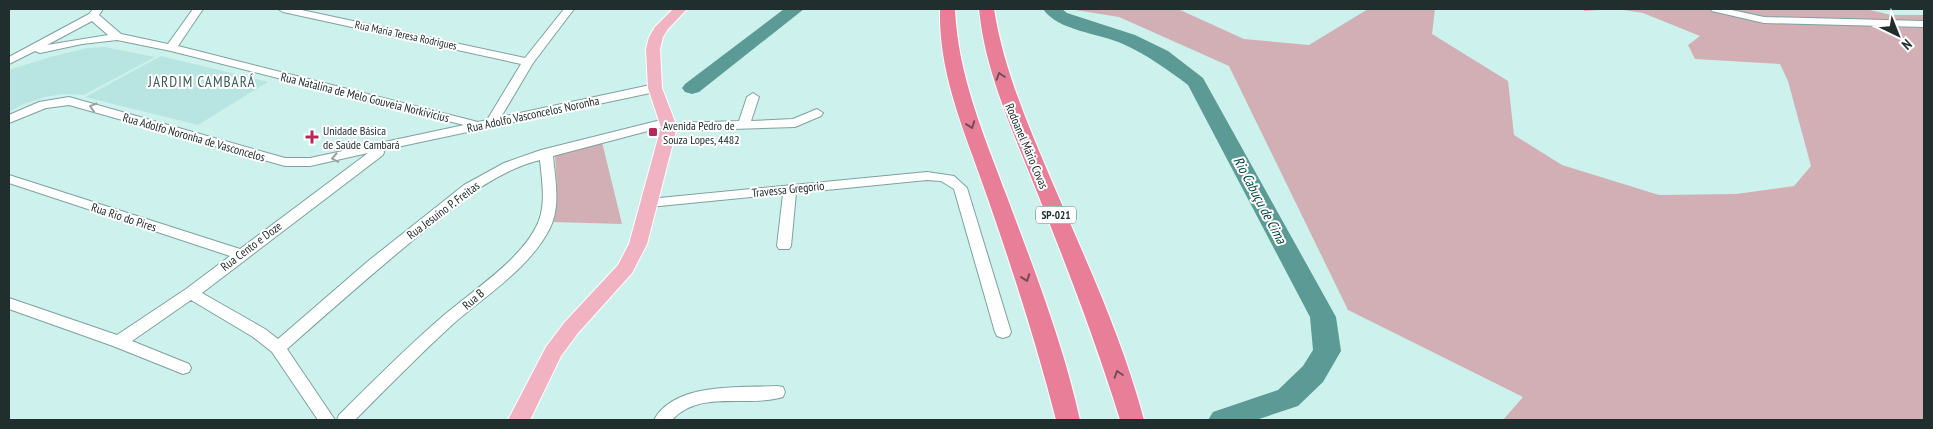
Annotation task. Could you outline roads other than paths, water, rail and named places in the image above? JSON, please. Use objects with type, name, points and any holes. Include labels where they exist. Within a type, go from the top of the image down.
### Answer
[{"type":"highway","points":[[947,9],[951,48],[964,107],[1038,313],[1068,420]]},
{"type":"highway","name":"Rodoanel Mário Covas","points":[[986,9],[993,53],[1009,102],[1099,321],[1132,420]]},
{"type":"main road","points":[[519,420],[553,352],[571,328],[625,268],[638,244],[669,124],[655,88],[653,49],[656,37],[662,26],[680,9]]},
{"type":"street","points":[[171,48],[198,9]]},
{"type":"street","name":"Rua Maria Teresa Rodrigues","points":[[283,9],[528,62]]},
{"type":"street","points":[[492,122],[528,62],[569,9]]},
{"type":"street","points":[[1716,9],[1764,20],[1924,24]]},
{"type":"street","points":[[9,61],[95,12],[116,37]]},
{"type":"street","points":[[20,56],[64,45],[116,37]]},
{"type":"street","name":"Rua Natalina de Melo Gouveia Norkivicius","points":[[116,37],[171,48],[478,125]]},
{"type":"street","name":"Rua Adolfo Vasconcelos Noronha","points":[[382,148],[478,125],[655,88]]},
{"type":"street","points":[[744,123],[753,97]]},
{"type":"street","name":"Rua Adolfo Noronha de Vasconcelos","points":[[9,118],[43,105],[69,101],[187,136],[285,162],[310,162],[382,148]]},
{"type":"street","name":"Rua Jesuíno P. Freitas","points":[[278,348],[379,260],[469,188],[509,166],[546,153],[669,124],[795,123],[817,113]]},
{"type":"street","name":"Rua Cento e Doze","points":[[119,342],[191,293],[382,148]]},
{"type":"street","name":"Rua B","points":[[345,420],[437,330],[520,258],[533,242],[543,228],[549,212],[546,153]]},
{"type":"street","name":"Travessa Gregorio","points":[[649,203],[927,176],[942,176],[953,180],[960,188],[1003,332]]},
{"type":"street","name":"Rua Rio do Pires","points":[[9,179],[240,254]]},
{"type":"street","points":[[784,246],[790,189]]},
{"type":"street","points":[[191,293],[259,333],[278,348],[327,420]]},
{"type":"street","points":[[9,303],[119,342],[183,368]]},
{"type":"street","points":[[662,420],[670,410],[683,402],[699,398],[777,392]]},
{"type":"waterway","points":[[692,88],[795,9]]},
{"type":"waterway","name":"Rio Cabuçu de Cima","points":[[1052,9],[1060,17],[1128,39],[1161,55],[1196,82],[1323,317],[1327,351],[1313,374],[1288,398],[1223,420]]},
{"type":"place","name":"Avenida Pedro de Souza Lopes, 4482","points":[[653,132]]},
{"type":"place","name":"Unidade Básica de Saúde Cambará","points":[[312,137]]},
{"type":"district","name":"JARDIM CAMBARÁ","points":[[202,81]]}]
